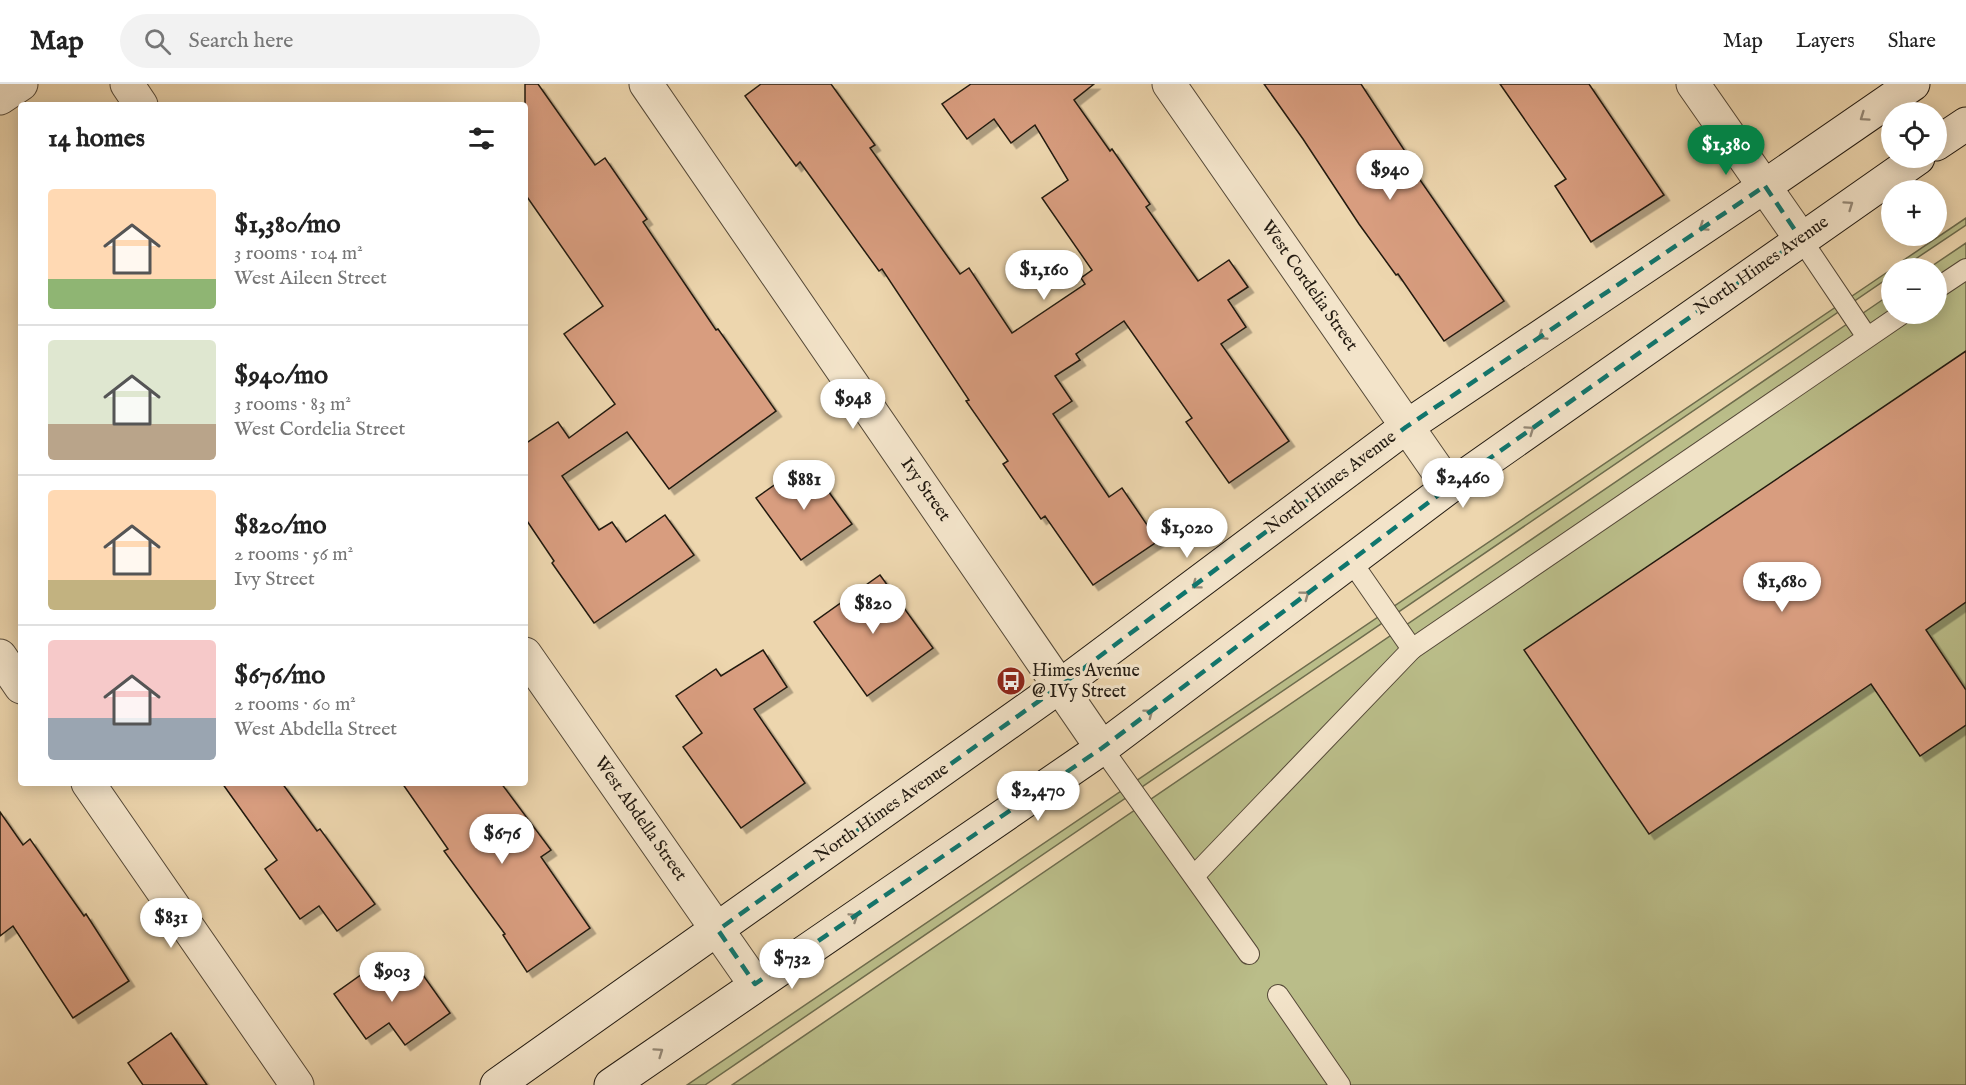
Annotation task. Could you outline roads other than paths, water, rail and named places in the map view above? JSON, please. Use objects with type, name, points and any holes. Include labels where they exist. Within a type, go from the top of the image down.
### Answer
[{"type":"street","points":[[0,98],[21,84]]},
{"type":"street","points":[[126,84],[139,102]]},
{"type":"street","name":"Ivy Street","points":[[646,84],[1102,748]]},
{"type":"street","name":"West Cordelia Street","points":[[1169,84],[1449,487]]},
{"type":"street","points":[[1694,84],[1801,239]]},
{"type":"street","name":"North Himes Avenue","points":[[508,1082],[1060,686],[1406,427],[1912,84]]},
{"type":"street","points":[[1947,137],[1966,124]]},
{"type":"street","name":"North Himes Avenue","points":[[611,1085],[1102,748],[1449,487],[1904,168]]},
{"type":"street","points":[[0,656],[18,683]]},
{"type":"street","name":"West Abdella Street","points":[[528,658],[755,984]]},
{"type":"street","points":[[90,786],[297,1085]]},
{"type":"lane","points":[[1801,239],[1867,337]]},
{"type":"lane","points":[[1947,282],[1966,269]]},
{"type":"lane","points":[[1194,876],[1412,649],[1887,324]]},
{"type":"lane","points":[[1351,561],[1412,649]]},
{"type":"lane","points":[[1102,748],[1249,954]]},
{"type":"lane","points":[[1278,995],[1340,1085]]},
{"type":"place","name":"Himes Avenue @ IVy Street","points":[[1011,681]]}]
